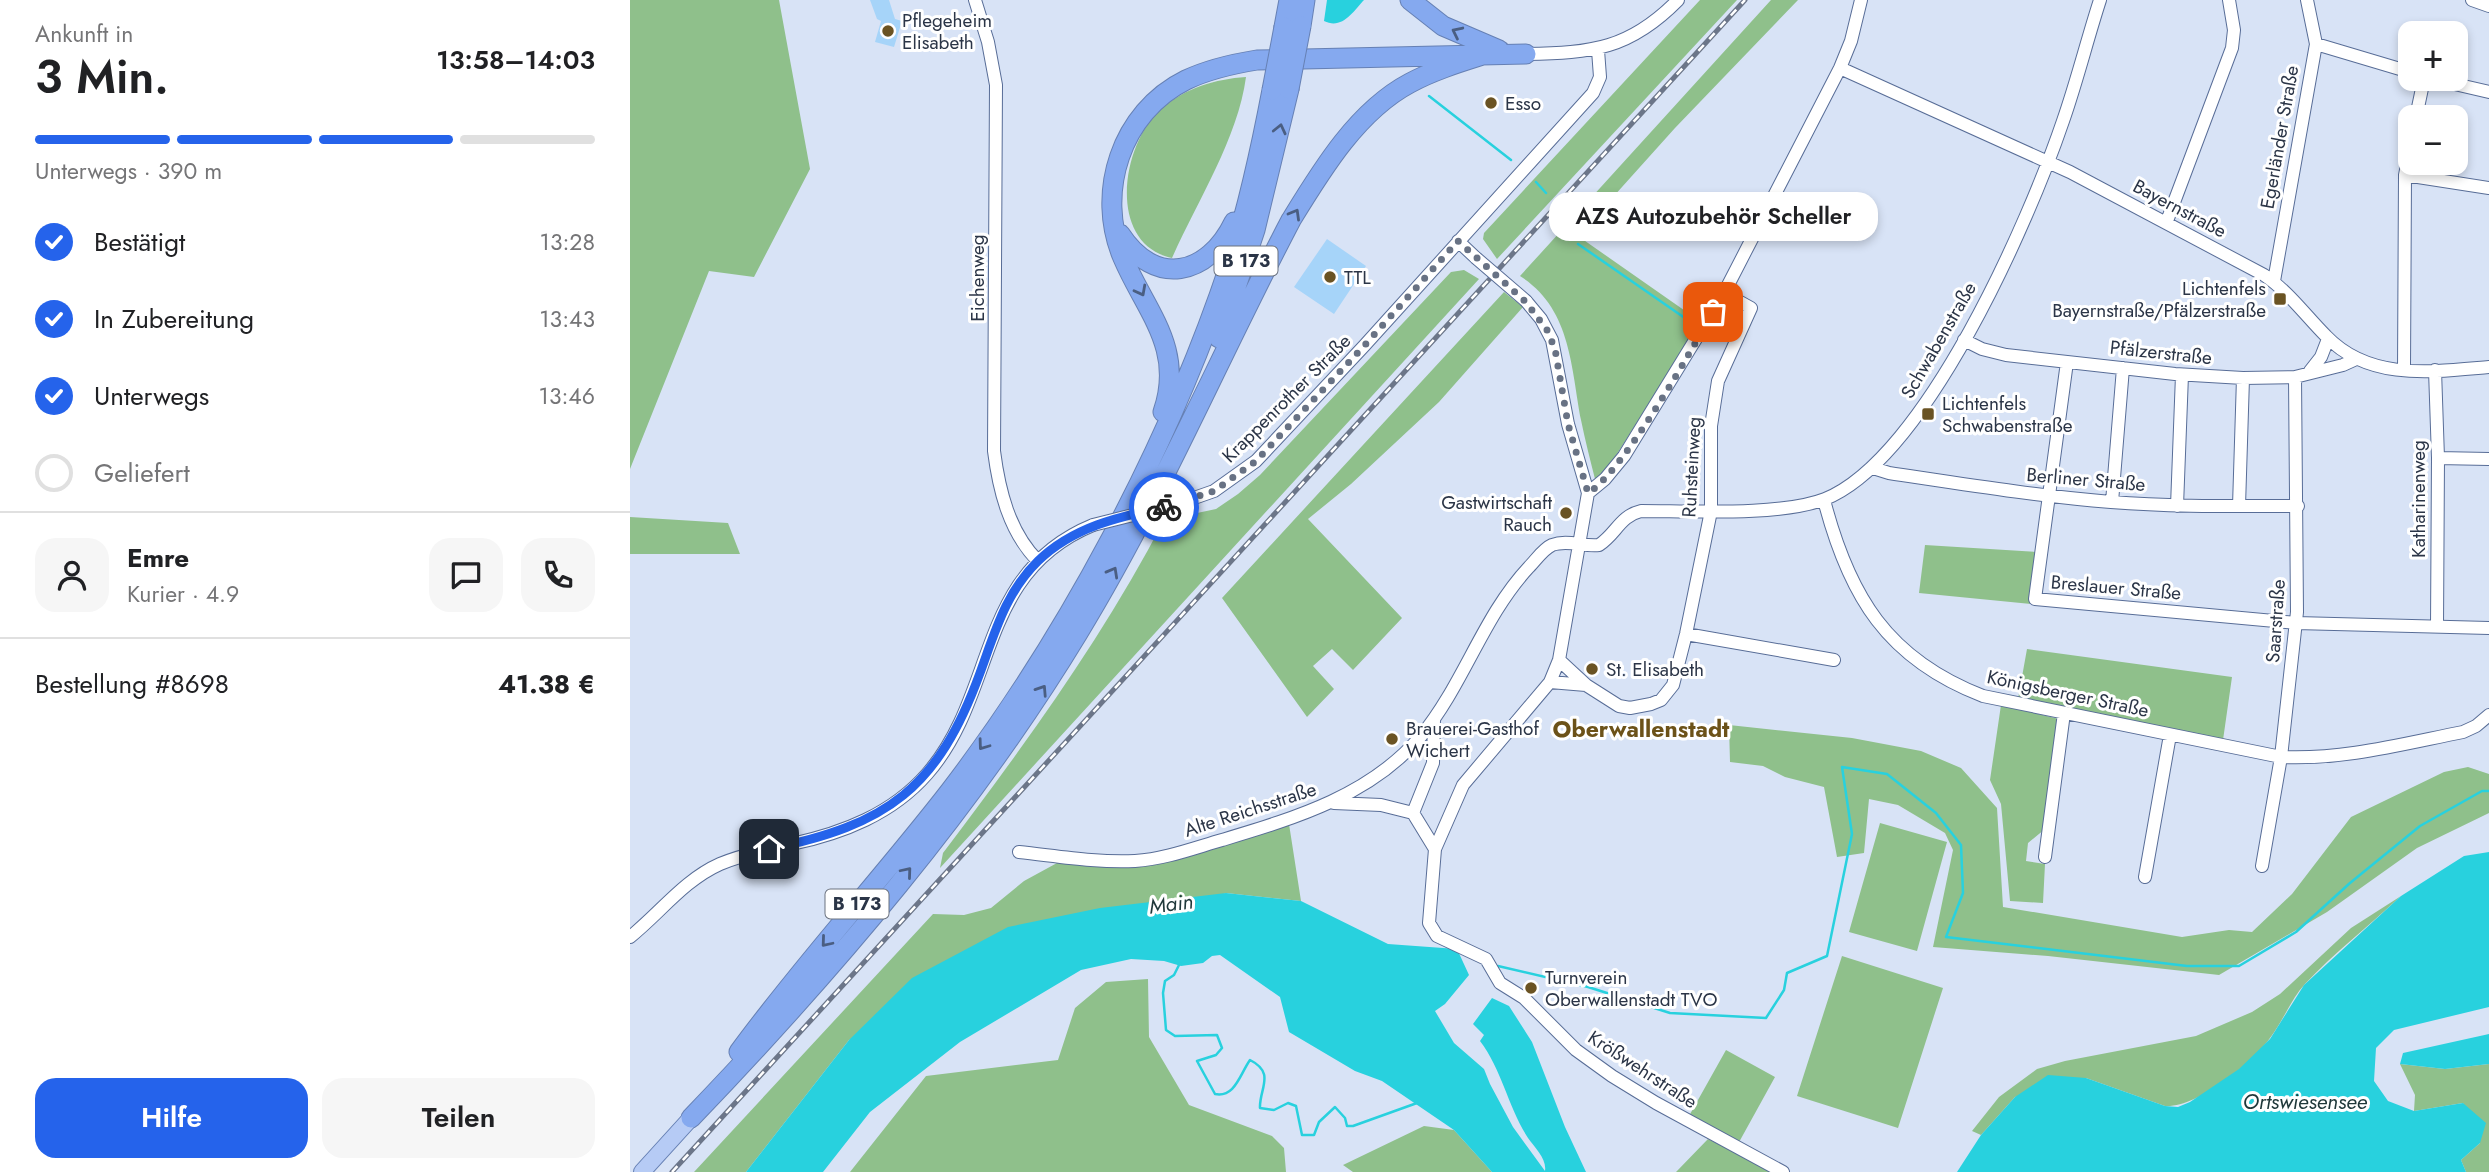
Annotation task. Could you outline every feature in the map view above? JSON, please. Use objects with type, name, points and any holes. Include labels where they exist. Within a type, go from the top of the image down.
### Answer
[{"type":"highway","name":"B 173","points":[[691,1118],[801,1000],[923,852],[1000,751],[1043,690],[1093,608],[1149,506],[1186,428],[1252,241],[1292,26],[1289,0]]},
{"type":"highway","name":"B 173","points":[[1292,26],[1305,0]]},
{"type":"highway","points":[[1410,0],[1443,26],[1518,54]]},
{"type":"highway","points":[[1186,428],[1292,220],[1311,187],[1346,140],[1370,113],[1409,83],[1486,54]]},
{"type":"highway","points":[[1145,468],[1165,407],[1169,373],[1167,347],[1159,324],[1123,257],[1115,228],[1113,183],[1126,138],[1139,119],[1158,98],[1185,80],[1216,68],[1257,60],[1518,54]]},
{"type":"highway","name":"B 173","points":[[691,1118],[786,988],[934,811],[992,732],[1083,586],[1145,468],[1199,348],[1230,262],[1281,89]]},
{"type":"highway","points":[[1115,228],[1135,253],[1149,263],[1166,268],[1185,268],[1200,263],[1217,251],[1249,193]]},
{"type":"main road","name":"B 173","points":[[642,1172],[691,1118]]},
{"type":"street","name":"Eichenweg","points":[[975,0],[988,42],[996,85],[994,451],[1003,500],[1012,522],[1034,556]]},
{"type":"street","points":[[1518,54],[1598,50],[1641,32],[1678,0]]},
{"type":"street","points":[[1458,241],[1526,302],[1541,319],[1552,340],[1568,424],[1588,493],[1605,480],[1623,456],[1724,293],[1840,68],[1851,41],[1861,0]]},
{"type":"street","name":"Schwabenstraße","points":[[1579,545],[1599,545],[1631,514],[1642,511],[1777,508],[1824,500],[1851,486],[1873,468],[1919,412],[1964,340],[2003,265],[2048,162],[2100,0]]},
{"type":"street","points":[[2167,221],[2232,48],[2234,30],[2229,0]]},
{"type":"street","name":"Egerländer Straße","points":[[2274,282],[2316,44],[2307,0]]},
{"type":"street","points":[[2472,0],[2489,6]]},
{"type":"street","points":[[2316,44],[2398,68]]},
{"type":"street","name":"Krappenrother Straße","points":[[630,937],[677,894],[717,865],[736,857],[845,830],[869,819],[908,794],[939,759],[953,737],[1007,600],[1034,556],[1093,525],[1177,504],[1214,491],[1256,461],[1597,89],[1600,77],[1598,50]]},
{"type":"street","name":"Bayernstraße","points":[[1840,68],[2048,162],[2167,221],[2274,282],[2328,339],[2354,360],[2380,369],[2489,367]]},
{"type":"street","points":[[2468,87],[2489,92]]},
{"type":"street","points":[[2404,370],[2405,175],[2489,188]]},
{"type":"street","name":"Ruhsteinweg","points":[[1586,685],[1619,706],[1630,708],[1661,700],[1673,685],[1711,511],[1711,426],[1718,382],[1751,308],[1724,293]]},
{"type":"street","points":[[2310,371],[2321,357],[2328,339]]},
{"type":"street","name":"Pfälzerstraße","points":[[1964,340],[1982,349],[2006,355],[2182,375],[2295,377],[2354,360]]},
{"type":"street","points":[[2050,496],[2067,362]]},
{"type":"street","points":[[2112,502],[2123,368]]},
{"type":"street","name":"Katharinenweg","points":[[2435,370],[2438,458],[2437,627]]},
{"type":"street","points":[[2177,506],[2182,375]]},
{"type":"street","name":"Saarstraße","points":[[2262,866],[2281,757],[2296,623],[2298,506],[2295,377]]},
{"type":"street","points":[[2239,506],[2243,378]]},
{"type":"street","points":[[2438,458],[2489,458]]},
{"type":"street","name":"Berliner Straße","points":[[1873,468],[1889,473],[2050,496],[2112,502],[2177,506],[2298,506]]},
{"type":"street","name":"Krößwehrstraße","points":[[1588,493],[1559,660],[1550,682],[1463,785],[1435,849],[1429,923],[1437,936],[1486,959],[1500,984],[1524,998],[1576,1049],[1612,1076],[1656,1104],[1783,1172]]},
{"type":"street","name":"Breslauer Straße","points":[[2050,496],[2035,599],[2296,623]]},
{"type":"street","name":"Königsberger Straße","points":[[1824,500],[1844,564],[1861,601],[1901,648],[1959,687],[1983,696],[2281,757],[2318,759],[2353,755],[2463,732],[2489,715]]},
{"type":"street","name":"Alte Reichsstraße","points":[[1019,852],[1137,861],[1166,856],[1293,819],[1332,803],[1367,782],[1404,753],[1433,720],[1482,632],[1515,582],[1547,548],[1563,542],[1579,545]]},
{"type":"street","points":[[2296,623],[2489,628]]},
{"type":"street","points":[[1686,634],[1833,660]]},
{"type":"street","points":[[1559,660],[1586,685]]},
{"type":"street","points":[[1550,682],[1586,685]]},
{"type":"street","points":[[2045,857],[2064,713]]},
{"type":"street","points":[[1413,813],[1433,763],[1433,720]]},
{"type":"street","points":[[2145,877],[2171,735]]},
{"type":"street","points":[[1332,803],[1381,805],[1413,813],[1435,849]]},
{"type":"green space","points":[[630,0],[779,0],[810,169],[754,277],[709,271],[630,469]]},
{"type":"green space","points":[[1700,0],[1737,0],[1497,259],[1483,239],[1484,233]]},
{"type":"green space","points":[[1771,0],[1798,0],[1675,128],[1578,236],[1701,322],[1608,468],[1595,479],[1566,340],[1550,305],[1537,289],[1520,276]]},
{"type":"green space","points":[[1246,77],[1242,100],[1226,146],[1172,258],[1151,249],[1137,234],[1129,214],[1127,191],[1137,144],[1148,124],[1162,108],[1191,90],[1212,82]]},
{"type":"green space","points":[[1464,270],[1479,279],[940,868],[943,853],[1061,691],[1115,607],[1164,520],[1216,509],[1238,494],[1260,475],[1451,272]]},
{"type":"green space","points":[[1504,292],[1523,307],[1439,402],[1351,484],[1308,519],[1402,618],[1353,670],[1332,649],[1313,666],[1334,689],[1307,717],[1222,598]]},
{"type":"green space","points":[[630,517],[728,523],[740,554],[630,554]]},
{"type":"green space","points":[[1925,545],[2038,552],[2031,604],[1919,593]]},
{"type":"green space","points":[[2027,649],[2232,677],[2223,740],[2018,699]]},
{"type":"green space","points":[[2001,705],[2059,719],[2045,829],[2028,843],[2026,861],[2045,864],[2043,903],[2010,901],[2001,804],[1990,780]]},
{"type":"green space","points":[[1729,725],[1852,738],[1921,751],[1961,768],[1997,808],[2003,907],[2182,937],[2229,930],[2252,932],[2292,894],[2351,817],[2444,772],[2468,767],[2489,774],[2489,813],[2417,848],[2327,912],[2219,975],[2048,956],[1933,947],[1953,850],[1945,833],[1898,805],[1869,799],[1864,853],[1837,857],[1824,787],[1785,777],[1763,766],[1730,762]]},
{"type":"green space","points":[[1880,823],[1947,842],[1917,951],[1849,932]]},
{"type":"green space","points":[[1289,824],[1301,901],[1226,893],[849,1040],[746,1172],[694,1172],[933,914],[964,915],[991,908],[1024,881],[1057,863],[1113,866]]},
{"type":"green space","points":[[2401,896],[2305,984],[2275,1031],[2250,1060],[2207,1092],[2178,1105],[2165,1106],[2086,1078],[2015,1097],[1981,1135],[1972,1131],[1999,1097],[2037,1069],[2065,1061],[2196,1036],[2252,1012],[2280,994],[2351,928]]},
{"type":"green space","points":[[1842,956],[1943,988],[1898,1128],[1797,1096]]},
{"type":"green space","points":[[1148,979],[1149,1037],[1189,1105],[1272,1136],[1284,1148],[1286,1172],[850,1172],[926,1076],[1058,1060],[1075,1008],[1106,982]]},
{"type":"green space","points":[[1726,1050],[1775,1077],[1738,1144],[1689,1116]]},
{"type":"green space","points":[[2400,1064],[2445,1069],[2489,1064],[2489,1172],[2466,1172],[2461,1160],[2480,1143],[2463,1103],[2414,1111],[2415,1095]]},
{"type":"green space","points":[[1424,1126],[1454,1130],[1492,1172],[1353,1172],[1343,1165]]},
{"type":"green space","points":[[1708,1139],[1775,1172],[1676,1172]]},
{"type":"water","points":[[1327,0],[1364,0],[1347,18],[1330,23],[1324,21]]},
{"type":"water","name":"Ortswiesensee","points":[[2489,852],[2489,1007],[2394,1030],[2376,1048],[2374,1081],[2388,1101],[2414,1111],[2463,1103],[2486,1123],[2480,1143],[2461,1160],[2466,1172],[1957,1172],[1981,1135],[2015,1097],[2048,1075],[2086,1078],[2165,1106],[2178,1107],[2190,1102],[2239,1069],[2270,1039],[2304,985],[2401,896],[2464,856]]},
{"type":"water","name":"Main","points":[[1226,893],[1301,901],[1388,944],[1457,949],[1469,975],[1445,1004],[1435,1011],[1454,1043],[1484,1069],[1513,1127],[1545,1171],[1542,1158],[1521,1126],[1494,1064],[1480,1041],[1484,1035],[1473,1024],[1492,998],[1509,1006],[1532,1042],[1565,1127],[1586,1172],[1492,1172],[1454,1130],[1382,1081],[1355,1071],[1289,1032],[1280,997],[1220,955],[1212,956],[1203,963],[1181,966],[1164,961],[1131,959],[1081,970],[960,1042],[870,1112],[823,1172],[746,1172],[849,1040],[912,978],[1008,927],[1100,908]]},
{"type":"water","points":[[2489,1034],[2489,1064],[2445,1069],[2400,1064],[2403,1053]]},
{"type":"building","name":"Pflegeheim Elisabeth","points":[[870,0],[889,0],[895,19],[902,21],[894,47],[875,42],[881,21],[877,19]]},
{"type":"building","name":"TTL","points":[[1327,239],[1366,266],[1334,314],[1294,287]]},
{"type":"waterway","points":[[1429,96],[1511,160]]},
{"type":"waterway","points":[[1536,182],[1546,193]]},
{"type":"waterway","points":[[1578,244],[1692,323]]},
{"type":"waterway","points":[[1498,966],[1588,987],[1670,1013],[1766,1018],[1784,990],[1787,973],[1827,956],[1852,834],[1842,767],[1887,774],[1936,813],[1961,845],[1963,893],[1946,937],[2187,966],[2239,966],[2296,932],[2350,883],[2420,826],[2482,791],[2489,791]]},
{"type":"waterway","points":[[1180,963],[1174,975],[1165,981],[1163,993],[1166,1030],[1175,1036],[1217,1035],[1222,1048],[1216,1055],[1197,1061],[1215,1094],[1232,1089],[1250,1060],[1258,1065],[1264,1076],[1260,1108],[1274,1110],[1288,1103],[1296,1106],[1302,1135],[1314,1135],[1319,1122],[1335,1107],[1345,1118],[1347,1126],[1353,1126],[1417,1103]]},
{"type":"railway","points":[[672,1172],[1745,0]]},
{"type":"way so far","points":[[1164,507],[1214,491],[1256,461],[1458,241],[1526,302],[1547,330],[1555,349],[1568,424],[1588,493],[1605,480],[1623,456],[1713,312]]},
{"type":"place","name":"Pflegeheim Elisabeth","points":[[888,31]]},
{"type":"place","name":"Esso","points":[[1491,103]]},
{"type":"place","name":"TTL","points":[[1330,277]]},
{"type":"place","name":"Lichtenfels Bayernstraße/Pfälzerstraße","points":[[2280,299]]},
{"type":"place","name":"AZS Autozubehör Scheller","points":[[1713,312]]},
{"type":"place","name":"Lichtenfels Schwabenstraße","points":[[1928,414]]},
{"type":"place","name":"Gastwirtschaft Rauch","points":[[1566,513]]},
{"type":"place","name":"St. Elisabeth","points":[[1592,669]]},
{"type":"place","name":"Brauerei-Gasthof Wichert","points":[[1392,739]]},
{"type":"place","name":"Turnverein Oberwallenstadt TVO","points":[[1531,988]]},
{"type":"district","name":"Oberwallenstadt","points":[[1641,729]]},
{"type":"route","points":[[769,849],[845,830],[869,819],[908,794],[939,759],[953,737],[1007,600],[1026,573],[1057,545],[1080,531],[1108,520],[1164,507]]}]
